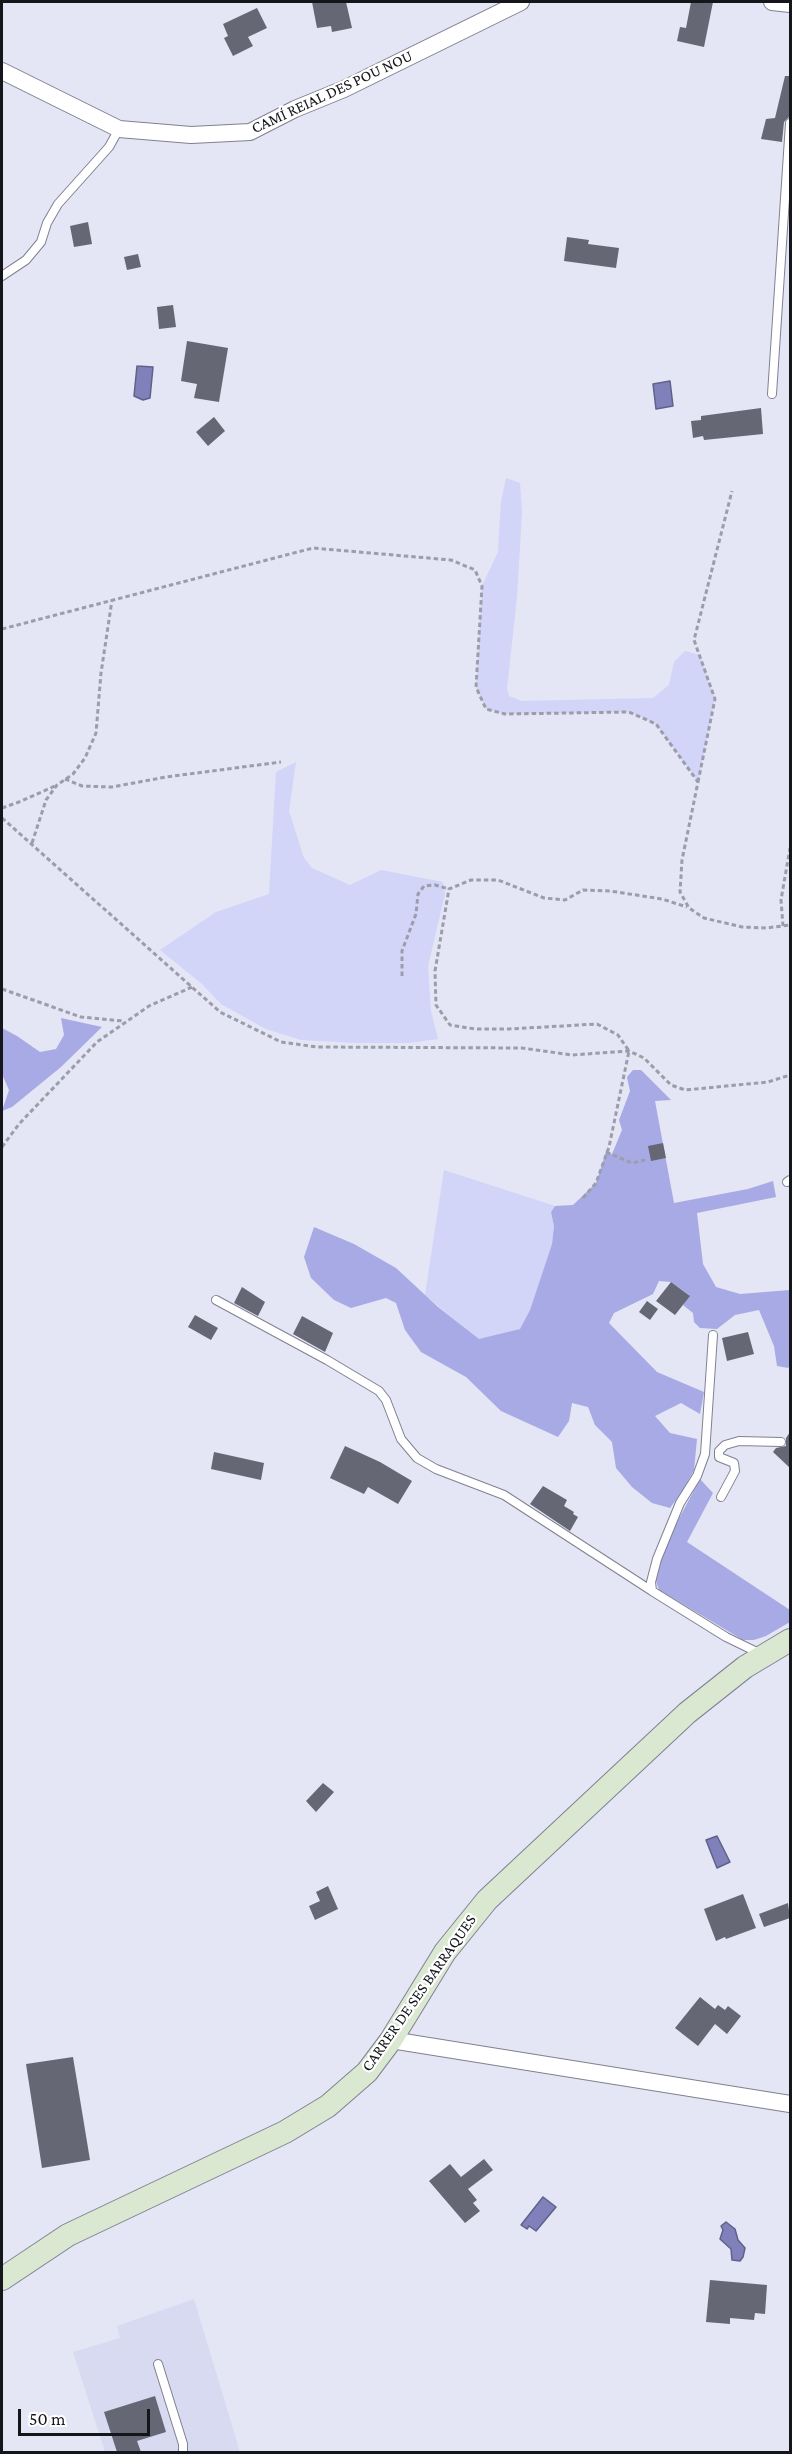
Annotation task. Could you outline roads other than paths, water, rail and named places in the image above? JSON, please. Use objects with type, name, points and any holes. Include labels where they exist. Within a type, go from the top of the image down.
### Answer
[{"type":"main road","name":"CARRER DE SES BARRAQUES","points":[[2,2279],[68,2235],[285,2132],[328,2106],[367,2072],[391,2040],[445,1952],[486,1900],[687,1713],[745,1667],[790,1640]]},
{"type":"street","name":"CAMÍ REIAL DES POU NOU","points":[[2,71],[119,129],[191,135],[250,132],[295,109],[344,89],[521,2]]},
{"type":"street","points":[[772,2],[790,4]]},
{"type":"street","points":[[391,2040],[790,2104]]},
{"type":"lane","points":[[772,394],[790,123]]},
{"type":"lane","points":[[2,276],[26,260],[41,242],[47,223],[58,204],[109,147],[119,129]]},
{"type":"lane","points":[[216,1300],[379,1391],[386,1400],[401,1439],[417,1458],[504,1495],[726,1637],[764,1656]]},
{"type":"lane","points":[[652,1591],[651,1582],[657,1560],[680,1503],[698,1476],[705,1454],[713,1335]]},
{"type":"lane","points":[[721,1497],[735,1471],[734,1463],[718,1457],[719,1451],[725,1445],[739,1441],[781,1442]]},
{"type":"lane","points":[[158,2364],[183,2444],[183,2452]]}]
